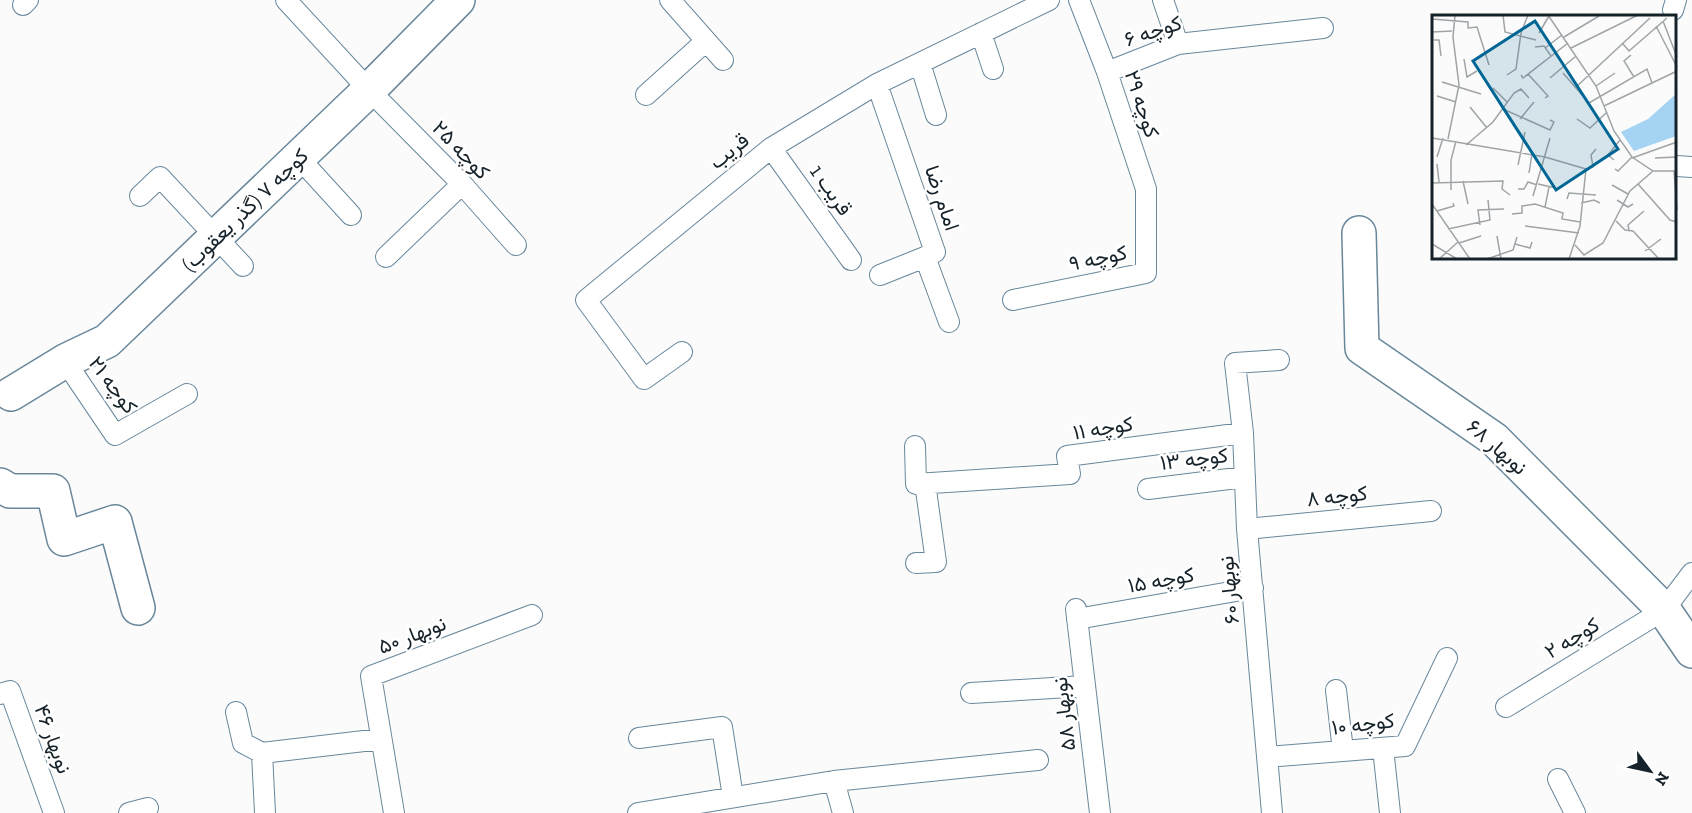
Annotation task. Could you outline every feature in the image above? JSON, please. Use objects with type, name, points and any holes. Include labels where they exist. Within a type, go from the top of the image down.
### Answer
[{"type":"street","name":"کوچه ۷ (گذر یعقوب)","points":[[4,396],[65,361],[107,341],[218,237],[458,0]]},
{"type":"street","name":"نوبهار ۶۸","points":[[1359,233],[1362,348],[1494,439],[1664,610],[1692,651]]},
{"type":"street","points":[[0,485],[10,491],[53,491],[64,539],[115,522],[138,608]]},
{"type":"lane","name":"کوچه ۲۵","points":[[286,0],[369,90],[462,184],[516,245]]},
{"type":"lane","points":[[670,0],[723,60]]},
{"type":"lane","name":"قریب","points":[[682,352],[644,379],[586,300],[771,148],[877,84],[1049,0]]},
{"type":"lane","name":"کوچه ۲۹","points":[[1079,0],[1107,72],[1146,189]]},
{"type":"lane","points":[[1163,0],[1178,44]]},
{"type":"lane","name":"کوچه ۶","points":[[1107,72],[1178,44],[1323,28]]},
{"type":"lane","points":[[981,33],[993,69]]},
{"type":"lane","points":[[646,95],[706,41]]},
{"type":"lane","points":[[920,63],[936,114]]},
{"type":"lane","name":"امام رضا","points":[[877,84],[935,252],[925,257],[949,322]]},
{"type":"lane","name":"قریب 1","points":[[771,148],[850,260]]},
{"type":"lane","points":[[299,158],[351,215]]},
{"type":"lane","points":[[1677,166],[1692,167]]},
{"type":"lane","points":[[140,196],[160,177],[243,266]]},
{"type":"lane","points":[[386,257],[462,184]]},
{"type":"lane","name":"کوچه ۹","points":[[1013,300],[1146,273],[1146,189]]},
{"type":"lane","points":[[880,275],[925,257]]},
{"type":"lane","name":"نوبهار ۶۰","points":[[1272,813],[1247,529],[1243,433],[1235,363],[1279,360]]},
{"type":"lane","name":"کوچه ۲۱","points":[[65,361],[115,435],[187,394]]},
{"type":"lane","name":"کوچه ۱۱","points":[[921,484],[1070,474],[1067,456],[1243,433]]},
{"type":"lane","points":[[915,446],[936,562],[916,564]]},
{"type":"lane","name":"کوچه ۱۳","points":[[1148,489],[1245,477]]},
{"type":"lane","name":"کوچه ۸","points":[[1247,529],[1431,511]]},
{"type":"lane","points":[[1664,610],[1692,573]]},
{"type":"lane","name":"کوچه ۱۵","points":[[1076,614],[1253,588]]},
{"type":"lane","name":"کوچه ۲","points":[[1506,707],[1664,610]]},
{"type":"lane","name":"نوبهار ۵۸","points":[[1076,614],[1100,813]]},
{"type":"lane","name":"نوبهار ۵۰","points":[[394,813],[371,676],[532,615]]},
{"type":"lane","name":"کوچه ۱۰","points":[[1268,757],[1405,746],[1447,658]]},
{"type":"lane","points":[[971,693],[1085,686]]},
{"type":"lane","points":[[1336,690],[1343,751]]},
{"type":"lane","name":"نوبهار ۴۶","points":[[0,694],[10,691],[54,813]]},
{"type":"lane","points":[[237,712],[243,743],[262,753],[381,739]]},
{"type":"lane","points":[[639,738],[722,727],[733,797]]},
{"type":"lane","points":[[1383,748],[1390,813]]},
{"type":"lane","points":[[262,753],[265,813]]},
{"type":"lane","points":[[638,813],[834,781],[1038,760]]},
{"type":"lane","points":[[1557,779],[1575,813]]},
{"type":"lane","points":[[834,781],[843,813]]}]
